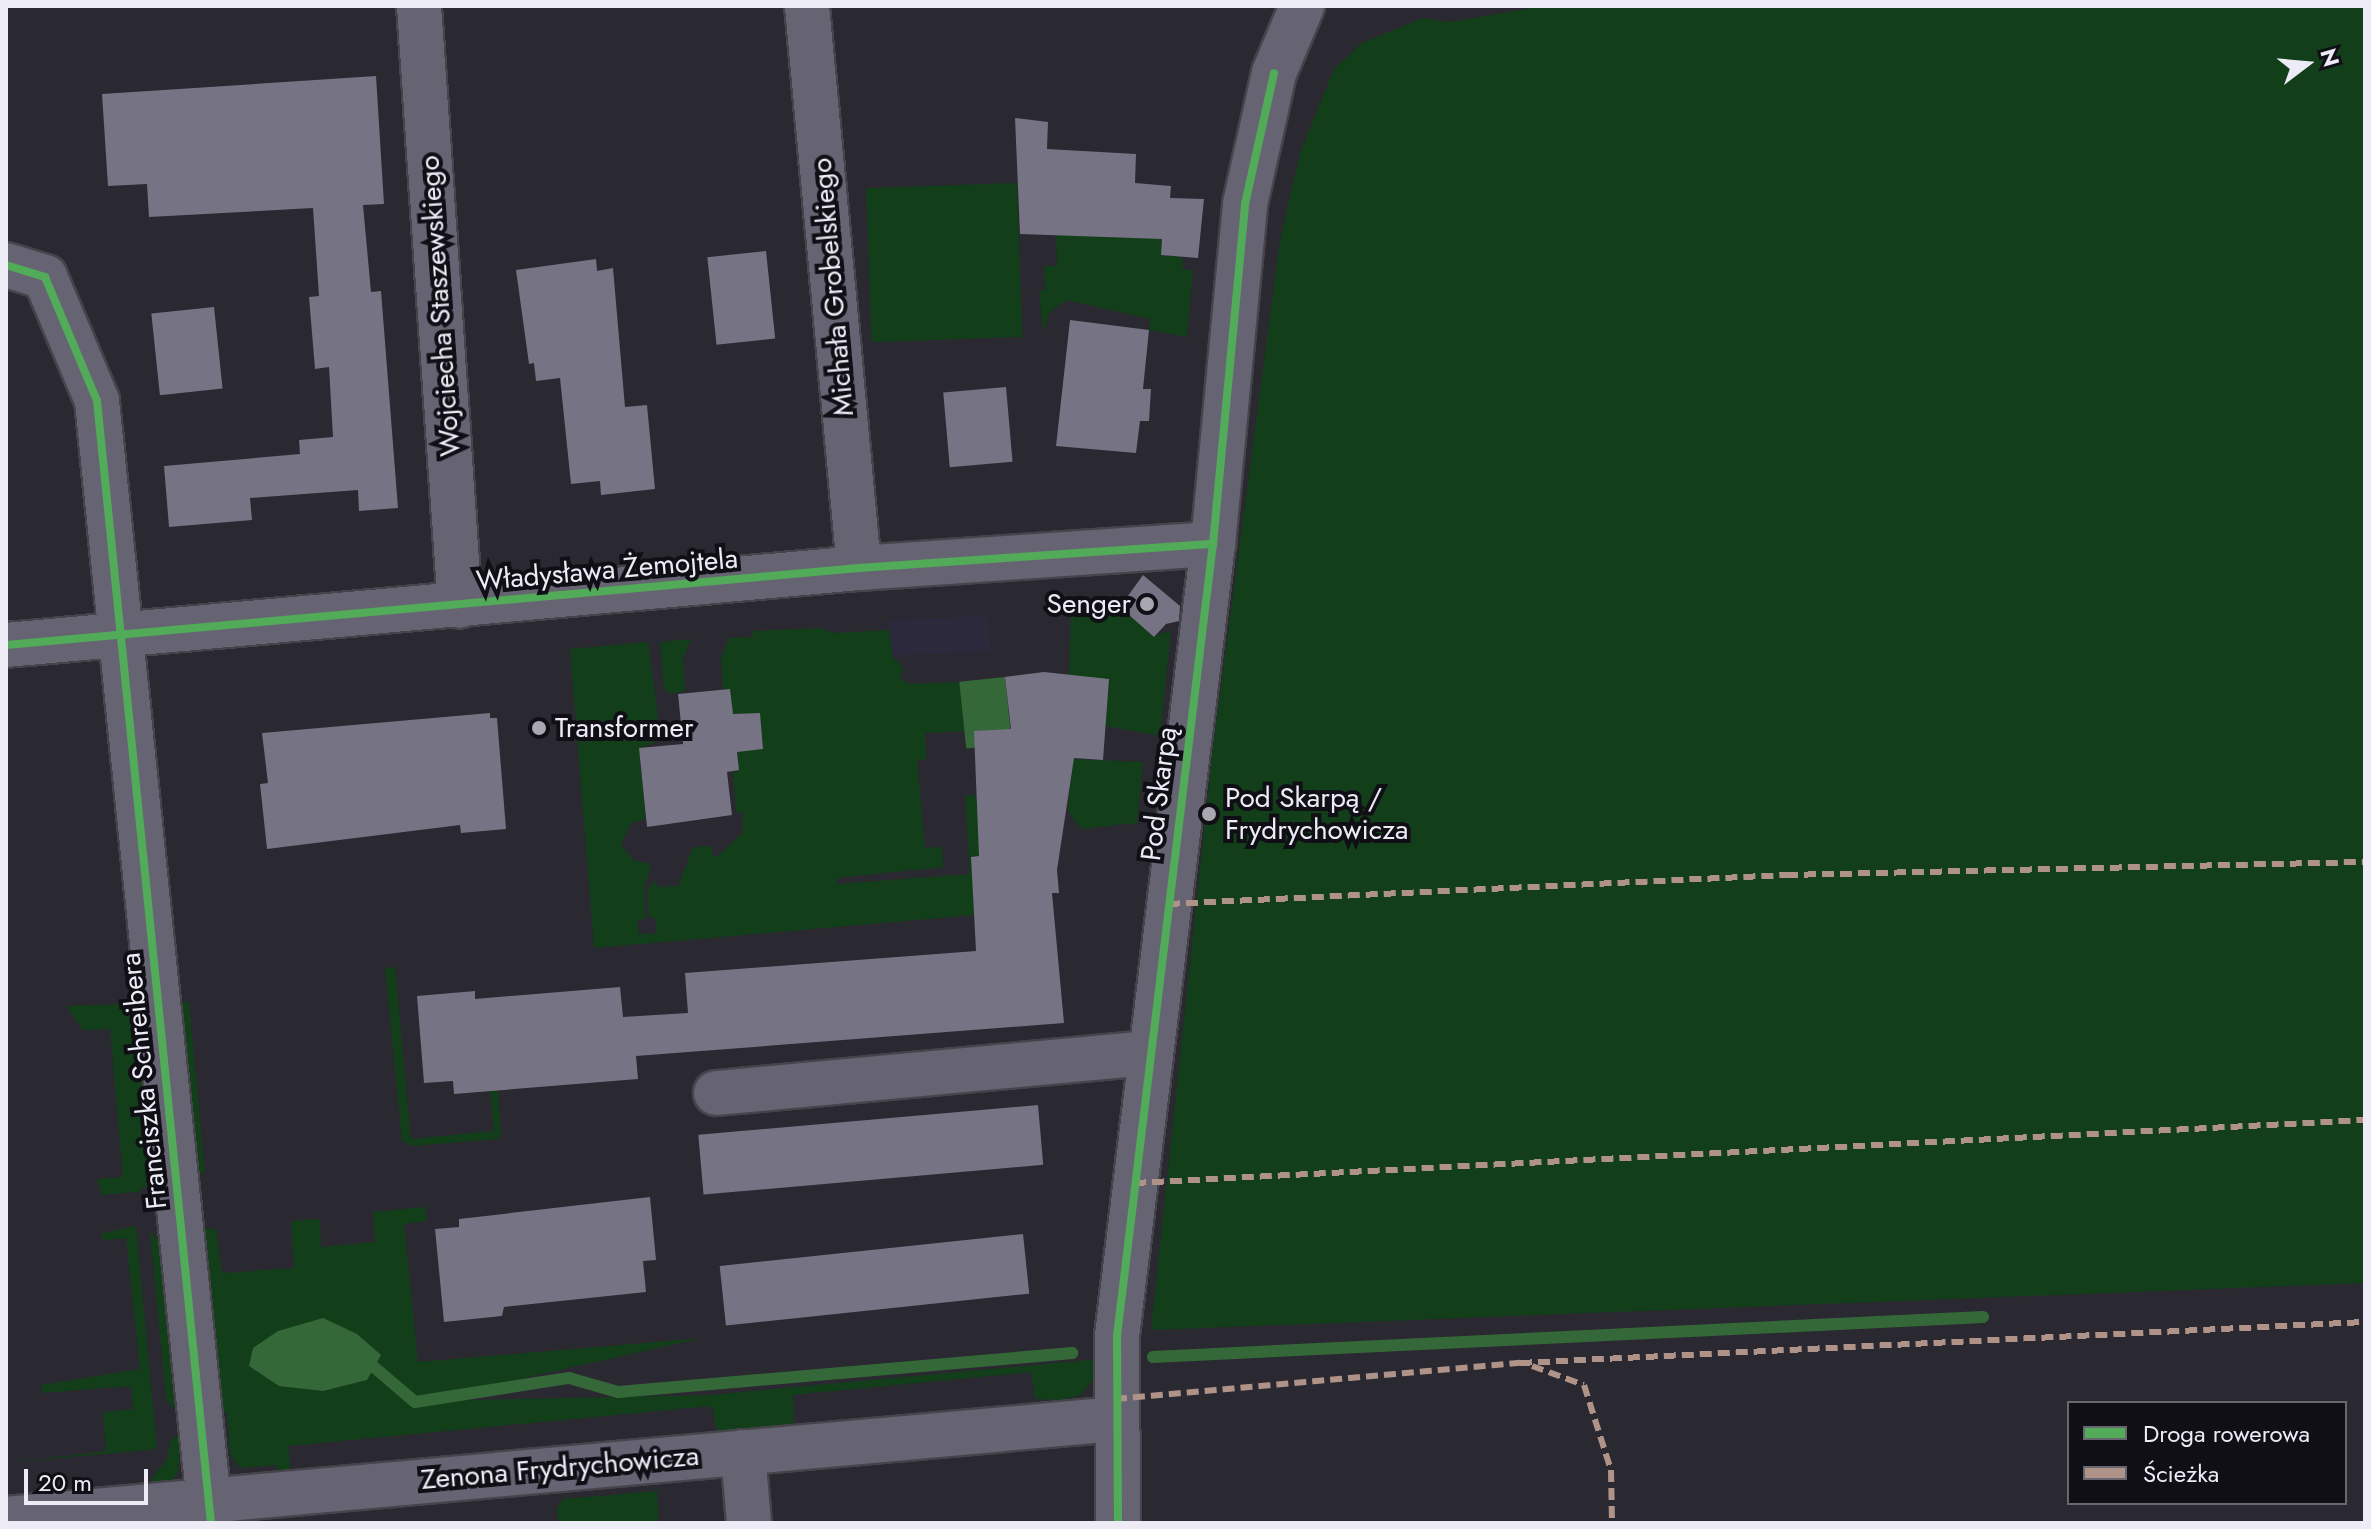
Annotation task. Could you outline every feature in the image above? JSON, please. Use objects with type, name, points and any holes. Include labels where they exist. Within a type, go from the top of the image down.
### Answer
[{"type":"street","name":"Wojciecha Staszewskiego","points":[[419,6],[460,606]]},
{"type":"street","name":"Michała Grobelskiego","points":[[807,6],[859,568]]},
{"type":"street","name":"Pod Skarpą","points":[[1118,1523],[1115,1419],[1117,1336],[1213,544],[1245,204],[1274,73],[1280,6]]},
{"type":"street","name":"Pod Skarpą","points":[[1274,73],[1302,6]]},
{"type":"street","name":"Franciszka Schreibera","points":[[6,265],[45,277],[97,401],[210,1511]]},
{"type":"street","name":"Władysława Żemojtela","points":[[6,645],[859,568],[1213,544]]},
{"type":"street","points":[[716,1093],[1149,1053]]},
{"type":"street","name":"Zenona Frydrychowicza","points":[[6,1519],[210,1511],[743,1452],[1115,1419]]},
{"type":"street","points":[[743,1452],[749,1523]]},
{"type":"shaded area","points":[[1543,6],[2365,6],[2365,1283],[1151,1330],[1213,747],[1280,240],[1301,150],[1334,69],[1362,43],[1423,18],[1450,22]]},
{"type":"shaded area","points":[[1017,183],[1022,337],[871,342],[866,188]]},
{"type":"shaded area","points":[[1056,232],[1162,236],[1161,255],[1182,257],[1183,269],[1193,270],[1187,337],[1149,330],[1150,319],[1066,300],[1049,313],[1043,333],[1039,291],[1045,290],[1044,266],[1057,266]]},
{"type":"shaded area","points":[[1116,603],[1154,637],[1171,630],[1160,736],[1105,726],[1069,677],[1071,607]]},
{"type":"shaded area","points":[[989,616],[990,652],[890,655],[889,619]]},
{"type":"shaded area","points":[[821,628],[833,633],[889,630],[893,657],[904,669],[899,678],[910,684],[959,682],[965,731],[925,733],[926,759],[917,760],[925,848],[942,847],[943,867],[837,878],[837,884],[970,874],[965,796],[986,794],[974,915],[594,948],[570,649],[648,642],[661,740],[639,749],[646,819],[631,823],[621,844],[633,860],[651,864],[644,888],[645,919],[637,920],[639,934],[657,933],[655,918],[649,918],[647,891],[654,880],[659,887],[678,886],[693,847],[712,846],[712,855],[718,856],[743,832],[743,812],[736,813],[733,771],[739,770],[730,689],[723,690],[721,659],[729,638],[753,637],[753,631]],"holes":[[[750,713],[760,713],[763,749],[752,750]]]},
{"type":"shaded area","points":[[691,639],[683,659],[685,691],[671,694],[664,689],[660,642]]},
{"type":"shaded area","points":[[1005,677],[1012,744],[966,748],[959,682]]},
{"type":"shaded area","points":[[1072,759],[1143,762],[1137,823],[1081,829],[1068,811]]},
{"type":"shaded area","points":[[395,967],[411,1139],[494,1131],[490,1091],[498,1090],[501,1134],[497,1139],[412,1146],[402,1141],[385,968]]},
{"type":"shaded area","points":[[189,1002],[205,1173],[186,1174],[184,1157],[138,1192],[102,1195],[97,1179],[123,1177],[110,1029],[83,1030],[66,1006]]},
{"type":"shaded area","points":[[425,1207],[427,1221],[404,1224],[418,1362],[703,1338],[421,1401],[709,1395],[1100,1359],[1098,1374],[1081,1395],[1061,1400],[1035,1399],[1031,1372],[793,1395],[794,1422],[786,1426],[717,1432],[712,1407],[700,1407],[288,1446],[291,1473],[276,1476],[277,1465],[240,1468],[230,1454],[227,1413],[211,1406],[203,1228],[216,1229],[222,1273],[294,1268],[291,1221],[320,1219],[321,1247],[375,1242],[373,1212]],"holes":[[[249,1366],[323,1391],[279,1385]]]},
{"type":"shaded area","points":[[136,1226],[157,1449],[6,1463],[106,1451],[103,1412],[133,1409],[131,1386],[42,1393],[41,1385],[140,1369],[126,1238],[102,1240],[102,1233]]},
{"type":"shaded area","points":[[150,1231],[164,1247],[179,1407],[174,1408],[166,1400]]},
{"type":"shaded area","points":[[323,1318],[357,1334],[381,1355],[367,1380],[323,1391],[279,1386],[249,1366],[253,1348],[278,1331]]},
{"type":"shaded area","points":[[182,1432],[178,1473],[168,1485],[152,1490],[152,1478],[167,1459],[171,1440]]},
{"type":"shaded area","points":[[657,1491],[659,1523],[558,1523],[557,1508],[563,1499]]},
{"type":"building","points":[[376,76],[384,204],[363,205],[371,292],[381,291],[398,508],[359,511],[358,490],[250,498],[252,520],[169,527],[164,466],[300,454],[299,440],[333,437],[329,367],[315,369],[309,297],[319,296],[313,208],[149,217],[147,184],[108,186],[102,94]]},
{"type":"building","points":[[1015,118],[1048,122],[1047,149],[1136,154],[1135,183],[1171,186],[1170,198],[1204,199],[1198,258],[1161,255],[1162,239],[1020,234]]},
{"type":"building","points":[[766,251],[775,339],[717,345],[707,257]]},
{"type":"building","points":[[596,259],[597,271],[613,268],[625,407],[647,405],[655,489],[601,495],[600,481],[571,484],[560,378],[536,381],[534,363],[529,364],[516,270]]},
{"type":"building","points":[[214,307],[223,389],[160,395],[151,314]]},
{"type":"building","points":[[1070,320],[1149,330],[1143,389],[1151,389],[1149,421],[1140,421],[1136,453],[1056,446]]},
{"type":"building","points":[[1006,387],[1013,462],[950,467],[943,392]]},
{"type":"building","name":"Senger","points":[[1143,575],[1180,606],[1179,621],[1166,624],[1154,637],[1120,607]]},
{"type":"building","points":[[1044,672],[1109,679],[1103,760],[1074,758],[1057,870],[1059,893],[1052,893],[1064,1023],[636,1056],[638,1079],[454,1094],[453,1081],[424,1083],[417,996],[475,991],[475,999],[620,987],[623,1017],[688,1013],[685,973],[976,951],[971,857],[979,856],[974,731],[1011,729],[1005,677]]},
{"type":"building","points":[[730,689],[733,714],[760,713],[763,749],[737,752],[739,770],[727,772],[732,815],[647,827],[639,748],[683,744],[678,694]]},
{"type":"building","points":[[490,713],[490,718],[497,718],[506,829],[461,833],[460,825],[267,849],[260,784],[268,783],[262,733]]},
{"type":"building","points":[[1038,1105],[1043,1165],[704,1194],[698,1135]]},
{"type":"building","points":[[650,1197],[656,1260],[643,1261],[646,1292],[504,1307],[502,1316],[444,1322],[435,1229],[459,1227],[459,1219]]},
{"type":"building","points":[[1023,1234],[1029,1294],[726,1326],[720,1266]]},
{"type":"waterway","points":[[1153,1357],[1983,1317]]},
{"type":"waterway","points":[[374,1367],[415,1402],[569,1378],[618,1392],[1072,1353]]},
{"type":"marked path","points":[[1168,904],[1786,875],[2365,862]]},
{"type":"marked path","points":[[1134,1183],[2365,1120]]},
{"type":"marked path","points":[[1115,1399],[1520,1363],[2365,1322]]},
{"type":"marked path","points":[[1532,1366],[1584,1385],[1611,1470],[1612,1523]]},
{"type":"cycle path","points":[[1118,1523],[1117,1336],[1213,544],[1245,204],[1274,73]]},
{"type":"cycle path","points":[[6,265],[45,277],[97,401],[211,1523]]},
{"type":"cycle path","points":[[6,645],[859,568],[1213,544]]},
{"type":"place","name":"Senger","points":[[1147,604]]},
{"type":"place","name":"Transformer","points":[[539,728]]},
{"type":"place","name":"Pod Skarpą / Frydrychowicza","points":[[1209,814]]}]
